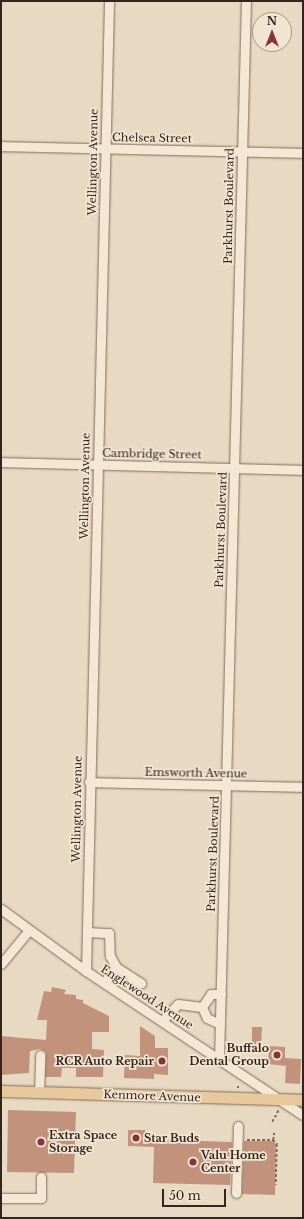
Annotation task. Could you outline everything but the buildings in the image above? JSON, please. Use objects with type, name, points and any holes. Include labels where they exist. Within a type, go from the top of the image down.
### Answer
[{"type":"main road","name":"Kenmore Avenue","points":[[1,1092],[303,1100]]},
{"type":"street","name":"Wellington Avenue","points":[[86,971],[89,782],[109,1]]},
{"type":"street","name":"Parkhurst Boulevard","points":[[219,1059],[246,1]]},
{"type":"street","name":"Chelsea Street","points":[[1,146],[303,153]]},
{"type":"street","name":"Cambridge Street","points":[[1,462],[303,470]]},
{"type":"street","name":"Emsworth Avenue","points":[[89,782],[303,787]]},
{"type":"street","name":"Englewood Avenue","points":[[1,909],[86,971],[303,1115]]},
{"type":"street","points":[[1,964],[29,930]]},
{"type":"street","points":[[87,932],[109,933],[110,956],[116,967],[141,983]]},
{"type":"street","points":[[104,982],[116,967]]},
{"type":"street","points":[[202,1007],[211,994],[221,994]]},
{"type":"street","points":[[162,1021],[178,1004],[202,1007]]},
{"type":"street","points":[[202,1007],[207,1018],[220,1024]]},
{"type":"street","points":[[39,1093],[40,1055]]},
{"type":"street","points":[[236,1193],[238,1126]]},
{"type":"street","points":[[1,1198],[41,1198],[41,1177]]},
{"type":"path","points":[[272,1122],[278,1110]]},
{"type":"path","points":[[274,1133],[277,1166],[276,1185]]},
{"type":"path","points":[[241,1140],[274,1142]]},
{"type":"place","name":"Buffalo Dental Group","points":[[277,1055]]},
{"type":"place","name":"RCR Auto Repair","points":[[162,1061]]},
{"type":"place","name":"Star Buds","points":[[136,1138]]},
{"type":"place","name":"Extra Space Storage","points":[[41,1142]]},
{"type":"place","name":"Valu Home Center","points":[[193,1162]]}]
